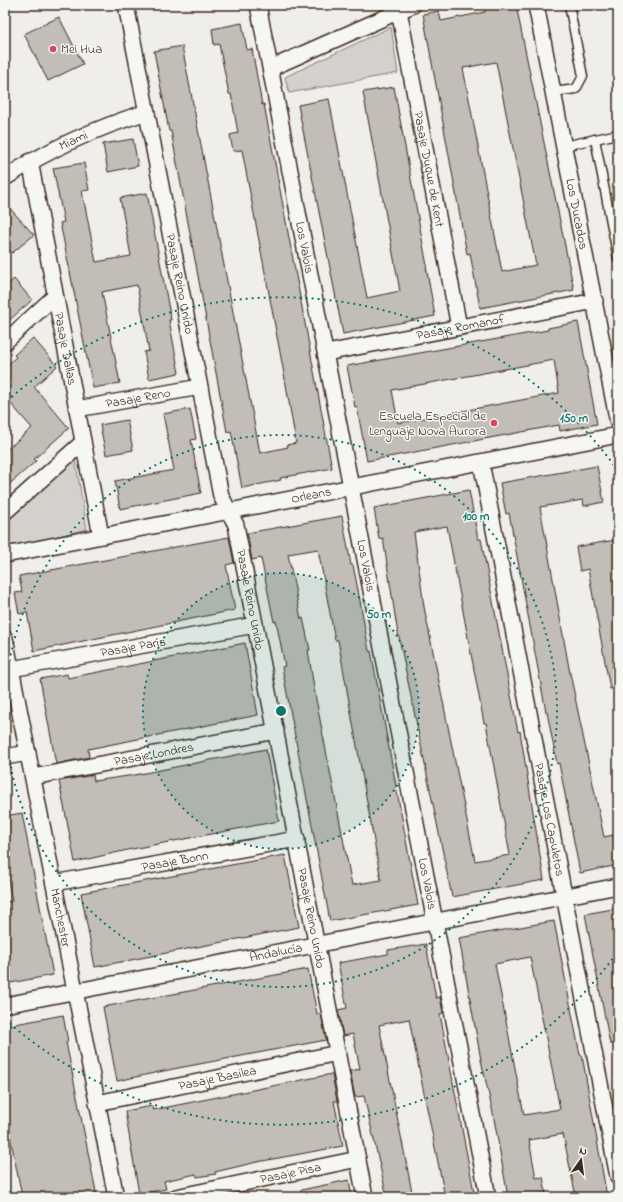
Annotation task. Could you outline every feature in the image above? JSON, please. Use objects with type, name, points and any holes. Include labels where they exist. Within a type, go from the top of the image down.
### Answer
[{"type":"street","name":"Pasaje Reino Unido","points":[[126,5],[222,496],[236,525],[365,1197]]},
{"type":"street","name":"Los Valois","points":[[258,5],[488,1197]]},
{"type":"street","points":[[270,68],[413,5]]},
{"type":"street","name":"Los Ducados","points":[[536,5],[618,422]]},
{"type":"street","name":"Pasaje Duque de Kent","points":[[399,11],[459,328]]},
{"type":"street","name":"Miami","points":[[5,178],[30,161],[84,134],[147,112]]},
{"type":"street","name":"Pasaje Dallas","points":[[30,161],[101,536]]},
{"type":"street","points":[[5,342],[55,296]]},
{"type":"street","name":"Pasaje Romanof","points":[[326,353],[595,301]]},
{"type":"street","name":"Pasaje Reno","points":[[77,410],[200,386]]},
{"type":"street","name":"Orleans","points":[[5,555],[618,435]]},
{"type":"street","points":[[5,512],[83,442]]},
{"type":"street","name":"Pasaje Los Capuletos","points":[[481,462],[618,1177]]},
{"type":"street","name":"Pasaje París","points":[[11,669],[255,625]]},
{"type":"street","name":"Manchester","points":[[5,638],[116,1197]]},
{"type":"street","name":"Pasaje Londres","points":[[33,778],[276,731]]},
{"type":"street","points":[[5,757],[28,753]]},
{"type":"street","name":"Pasaje Bonn","points":[[54,883],[296,838]]},
{"type":"street","name":"Andalucía","points":[[5,1004],[618,886]]},
{"type":"street","name":"Pasaje Basilea","points":[[97,1103],[338,1053]]},
{"type":"street","name":"Pasaje Pisa","points":[[176,1197],[358,1159]]},
{"type":"lane","points":[[553,92],[576,89],[583,76],[569,5]]},
{"type":"lane","points":[[564,146],[618,134]]},
{"type":"lane","points":[[595,139],[618,259]]},
{"type":"shaded area","points":[[391,27],[398,73],[289,93],[285,77]]},
{"type":"shaded area","points":[[75,458],[87,529],[5,549],[5,520]]},
{"type":"building","points":[[484,5],[516,5],[574,290],[480,308],[470,253],[467,254],[423,14],[439,11],[441,21],[485,12]],"holes":[[[496,62],[536,265],[502,272],[463,68]]]},
{"type":"building","name":"Mei Hua","points":[[59,17],[83,64],[48,81],[24,34]]},
{"type":"building","points":[[242,23],[247,50],[252,49],[262,105],[264,104],[332,468],[280,478],[281,480],[242,488],[231,431],[227,432],[171,131],[169,131],[154,51],[182,46],[260,453],[288,447],[287,445],[296,443],[285,379],[242,150],[233,151],[230,135],[238,133],[231,94],[229,94],[219,44],[214,45],[212,29]]},
{"type":"building","points":[[394,87],[435,316],[343,334],[298,105],[329,99],[367,298],[400,291],[363,92]]},
{"type":"building","points":[[133,139],[138,166],[108,172],[103,144]]},
{"type":"building","points":[[84,163],[89,190],[82,191],[96,262],[131,256],[120,198],[147,193],[171,320],[169,320],[179,373],[149,379],[144,352],[149,351],[137,285],[102,292],[120,383],[93,388],[60,223],[64,222],[53,168]]},
{"type":"building","points":[[5,203],[34,235],[12,253],[5,245]]},
{"type":"building","points":[[14,279],[32,300],[5,324],[5,287]]},
{"type":"building","points":[[578,322],[597,424],[560,431],[559,425],[367,461],[357,407],[355,407],[347,366],[548,330],[548,328]],"holes":[[[554,360],[559,393],[398,423],[392,390]]]},
{"type":"building","points":[[33,338],[57,366],[34,387],[69,428],[34,459],[36,461],[5,488],[5,451],[32,428],[5,397],[5,367],[16,357],[14,355]]},
{"type":"building","points":[[190,409],[196,439],[191,440],[201,493],[120,509],[115,481],[174,470],[163,414]]},
{"type":"building","points":[[127,420],[133,450],[106,455],[100,425]]},
{"type":"building","points":[[597,466],[604,502],[584,506],[583,500],[540,507],[569,668],[604,837],[613,835],[618,865],[580,873],[559,763],[557,764],[546,712],[509,513],[506,514],[500,483]]},
{"type":"building","points":[[469,490],[478,539],[481,539],[518,732],[520,731],[544,880],[452,897],[397,628],[383,538],[379,539],[374,508]],"holes":[[[447,526],[484,723],[486,723],[510,855],[475,861],[424,607],[414,532]]]},
{"type":"building","points":[[342,516],[369,651],[371,651],[418,905],[330,921],[282,667],[285,666],[276,621],[274,622],[261,558],[252,560],[247,533]],"holes":[[[318,549],[335,640],[338,640],[381,880],[352,885],[315,694],[308,650],[310,650],[303,618],[301,619],[288,554]]]},
{"type":"building","points":[[229,537],[234,563],[226,565],[235,610],[34,651],[27,612],[19,614],[15,593],[22,592],[19,576]]},
{"type":"building","points":[[615,540],[618,558],[618,688],[610,689],[588,569],[580,571],[576,547]]},
{"type":"building","points":[[245,643],[258,715],[88,749],[89,757],[56,764],[40,679],[67,674],[68,678]]},
{"type":"building","points":[[266,749],[279,821],[132,849],[75,862],[59,781],[93,775],[94,781],[135,775]]},
{"type":"building","points":[[22,813],[53,975],[5,984],[5,902],[12,901],[5,865],[5,816]]},
{"type":"building","points":[[285,855],[299,927],[95,967],[81,893]]},
{"type":"building","points":[[618,908],[618,1044],[610,1044],[585,914]]},
{"type":"building","points":[[554,921],[580,1055],[582,1055],[607,1197],[576,1197],[563,1134],[529,1140],[536,1178],[543,1177],[546,1193],[524,1197],[508,1197],[459,938]],"holes":[[[530,957],[560,1109],[524,1115],[495,964]]]},
{"type":"building","points":[[426,944],[436,998],[440,997],[443,1013],[440,1014],[475,1197],[445,1197],[409,1019],[379,1025],[413,1197],[387,1197],[364,1096],[355,1097],[350,1071],[360,1069],[353,1034],[343,1036],[338,1010],[347,1008],[338,963],[388,954],[388,950]]},
{"type":"building","points":[[308,969],[317,1014],[321,1013],[326,1040],[117,1081],[103,1007]]},
{"type":"building","points":[[63,1015],[68,1042],[66,1042],[97,1197],[35,1197],[35,1193],[22,1196],[5,1112],[5,1026]]},
{"type":"building","points":[[332,1074],[337,1101],[334,1101],[343,1146],[257,1162],[215,1172],[216,1174],[197,1177],[196,1174],[164,1181],[166,1189],[139,1194],[125,1111],[152,1106],[153,1110]]},
{"type":"building","points":[[349,1180],[352,1197],[301,1197],[301,1190]]},
{"type":"place","name":"Mei Hua","points":[[53,49]]},
{"type":"place","name":"Escuela Especial de Lenguaje Nova Aurora","points":[[494,423]]}]
